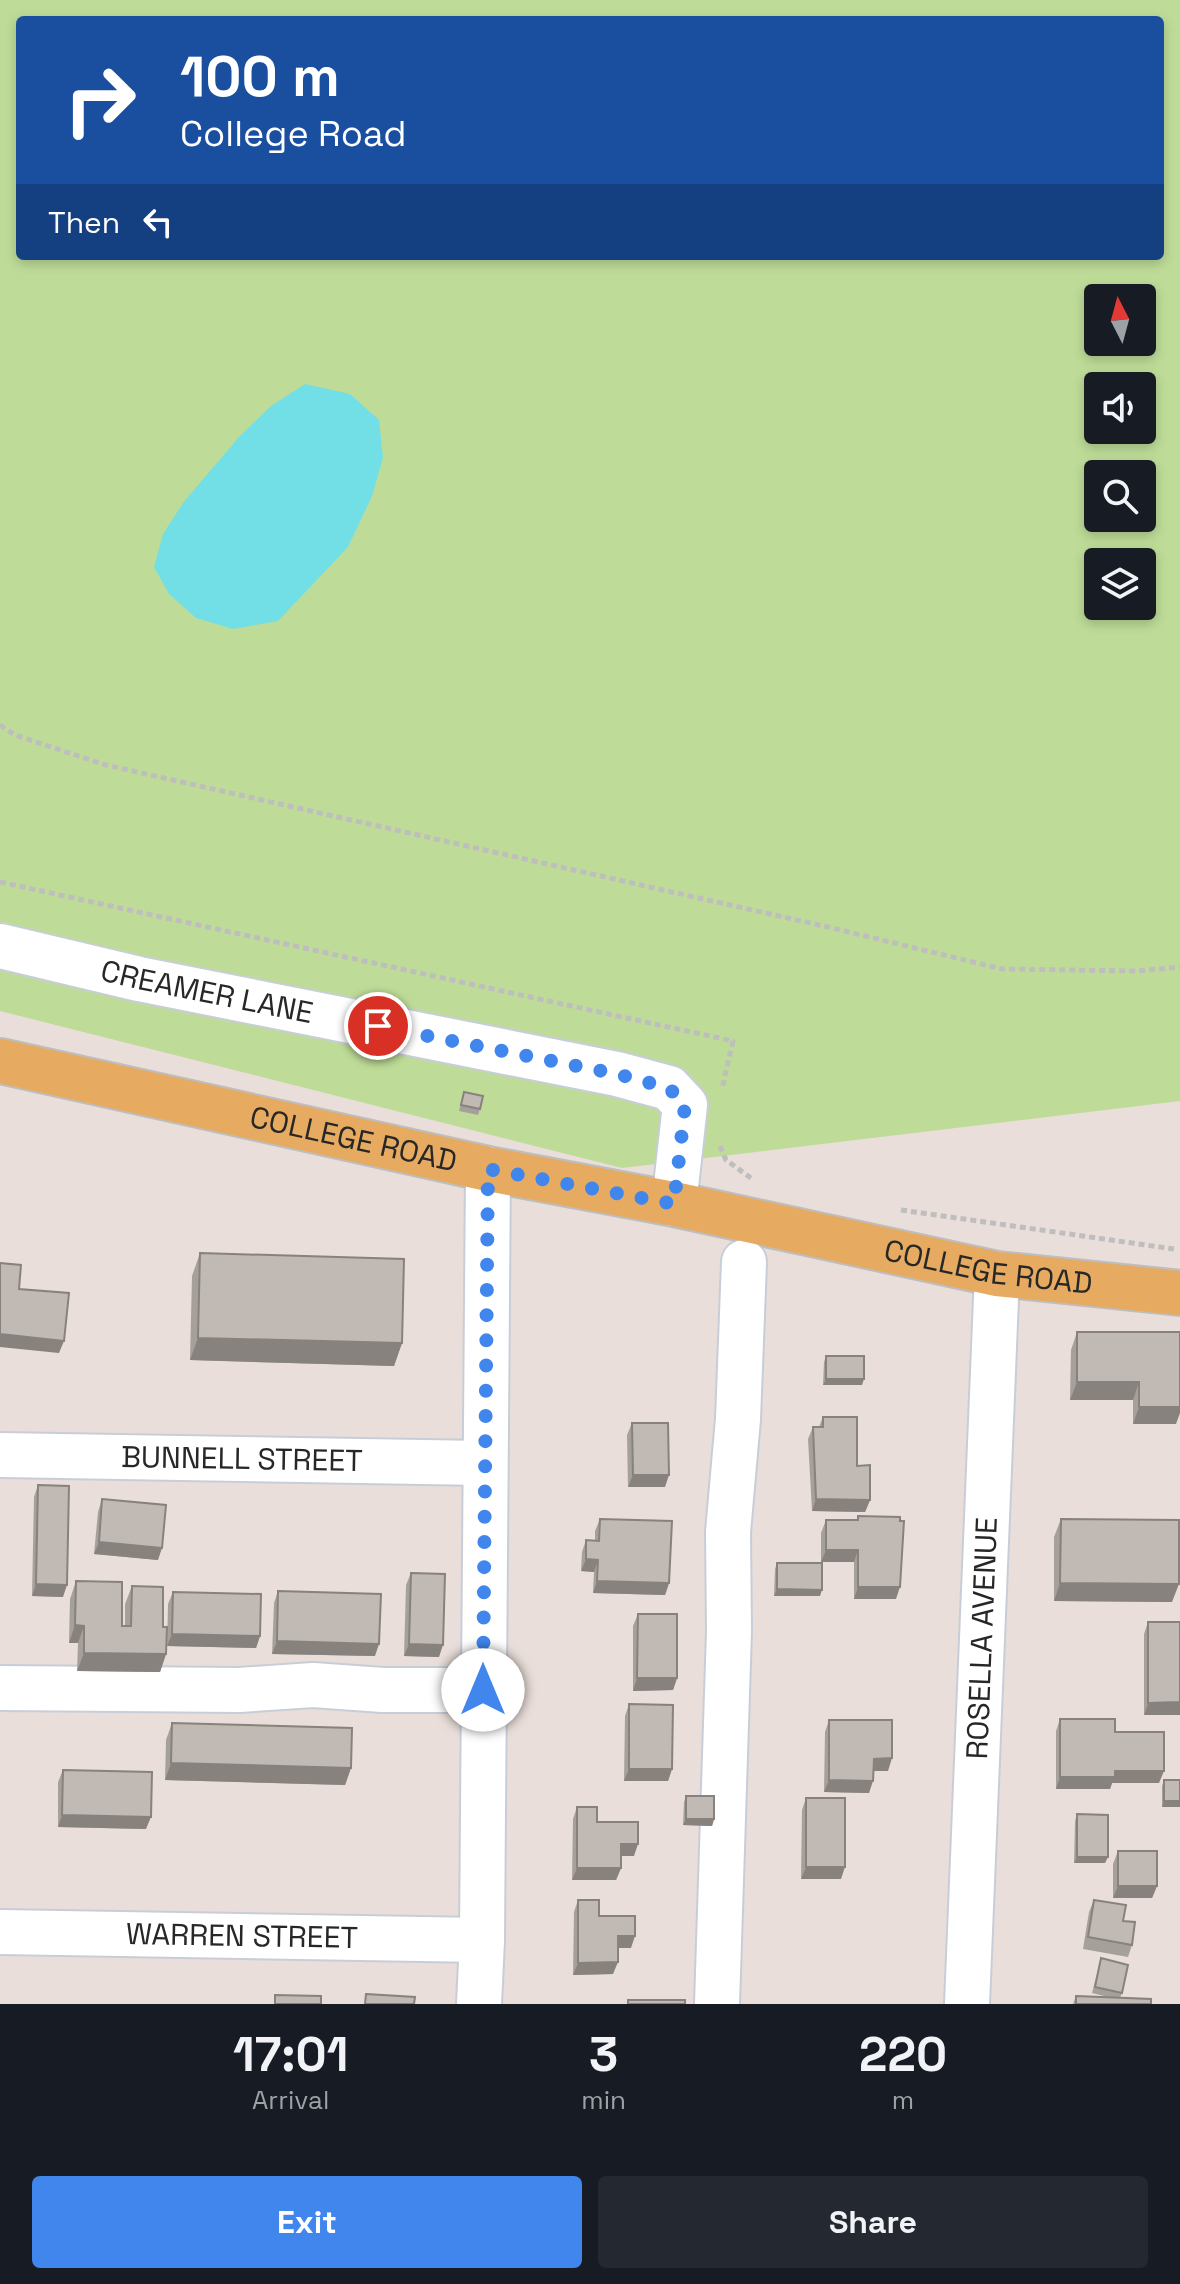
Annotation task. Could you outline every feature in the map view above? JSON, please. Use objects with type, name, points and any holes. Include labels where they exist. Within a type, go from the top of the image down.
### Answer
[{"type":"main road","name":"COLLEGE ROAD","points":[[0,1061],[488,1169],[674,1204],[997,1274],[1180,1293]]},
{"type":"street","name":"CREAMER LANE","points":[[0,946],[139,979],[617,1074],[669,1088],[685,1105],[674,1204]]},
{"type":"street","points":[[479,2004],[488,1169]]},
{"type":"street","points":[[717,2004],[729,1631],[728,1532],[738,1419],[744,1262]]},
{"type":"street","name":"ROSELLA AVENUE","points":[[967,2004],[997,1274]]},
{"type":"street","name":"BUNNELL STREET","points":[[0,1455],[484,1463]]},
{"type":"street","points":[[0,1688],[239,1690],[313,1685],[383,1690],[483,1690]]},
{"type":"street","name":"WARREN STREET","points":[[0,1932],[482,1940]]},
{"type":"path","points":[[0,725],[15,735],[106,765],[1002,969],[1137,971],[1180,967]]},
{"type":"green space","points":[[0,0],[1180,0],[1180,1101],[622,1168],[0,1011]]},
{"type":"water","points":[[305,384],[350,394],[379,420],[383,458],[372,496],[348,547],[278,621],[233,629],[196,618],[169,594],[154,567],[163,534],[183,503],[238,438],[271,406]]},
{"type":"building","points":[[464,1092],[483,1096],[480,1109],[461,1105]]},
{"type":"building","points":[[200,1253],[404,1259],[402,1343],[198,1338]]},
{"type":"building","points":[[0,1263],[21,1265],[19,1289],[69,1293],[64,1341],[0,1334]]},
{"type":"building","points":[[1077,1332],[1180,1332],[1180,1407],[1139,1407],[1139,1382],[1077,1382]]},
{"type":"building","points":[[826,1356],[864,1356],[864,1379],[826,1379]]},
{"type":"building","points":[[823,1417],[857,1417],[857,1466],[870,1465],[870,1500],[816,1499],[813,1427],[823,1427]]},
{"type":"building","points":[[632,1423],[668,1423],[669,1475],[633,1475]]},
{"type":"building","points":[[38,1485],[69,1486],[67,1585],[36,1584]]},
{"type":"building","points":[[102,1499],[166,1505],[162,1548],[99,1542]]},
{"type":"building","points":[[858,1516],[900,1517],[900,1521],[904,1521],[900,1587],[858,1587],[858,1550],[826,1550],[826,1520],[858,1520]]},
{"type":"building","points":[[600,1519],[672,1521],[669,1583],[597,1581],[598,1560],[586,1559],[586,1540],[599,1541]]},
{"type":"building","points":[[1061,1519],[1179,1520],[1179,1584],[1060,1583]]},
{"type":"building","points":[[777,1563],[822,1563],[822,1590],[777,1589]]},
{"type":"building","points":[[411,1573],[445,1574],[443,1645],[409,1644]]},
{"type":"building","points":[[76,1581],[122,1582],[122,1626],[131,1626],[132,1586],[163,1587],[166,1654],[84,1653],[84,1626],[75,1625]]},
{"type":"building","points":[[278,1591],[381,1594],[379,1644],[277,1641]]},
{"type":"building","points":[[173,1592],[261,1594],[260,1636],[172,1634]]},
{"type":"building","points":[[638,1614],[677,1614],[677,1678],[637,1678]]},
{"type":"building","points":[[1148,1622],[1180,1622],[1180,1702],[1148,1703]]},
{"type":"building","points":[[629,1704],[673,1705],[672,1769],[629,1769]]},
{"type":"building","points":[[1060,1719],[1115,1719],[1115,1732],[1164,1732],[1164,1771],[1115,1771],[1115,1777],[1060,1777]]},
{"type":"building","points":[[829,1720],[892,1720],[892,1758],[874,1759],[873,1781],[829,1780]]},
{"type":"building","points":[[172,1723],[352,1728],[351,1768],[171,1763]]},
{"type":"building","points":[[63,1770],[152,1772],[151,1817],[62,1815]]},
{"type":"building","points":[[1164,1780],[1180,1780],[1180,1801],[1164,1801]]},
{"type":"building","points":[[686,1796],[714,1796],[714,1819],[686,1819]]},
{"type":"building","points":[[806,1798],[845,1798],[845,1867],[806,1867]]},
{"type":"building","points":[[577,1807],[597,1807],[597,1822],[638,1822],[638,1844],[621,1844],[621,1868],[577,1868]]},
{"type":"building","points":[[1077,1814],[1108,1815],[1108,1857],[1077,1857]]},
{"type":"building","points":[[1118,1851],[1157,1851],[1157,1886],[1118,1886]]},
{"type":"building","points":[[578,1900],[599,1900],[599,1916],[635,1916],[635,1936],[618,1936],[618,1962],[578,1963]]},
{"type":"building","points":[[1094,1900],[1126,1905],[1123,1921],[1135,1922],[1132,1945],[1088,1937]]},
{"type":"building","points":[[1101,1958],[1128,1965],[1122,1993],[1095,1987]]},
{"type":"building","points":[[366,1994],[415,1997],[414,2004],[365,2004]]},
{"type":"building","points":[[275,1995],[321,1996],[321,2004],[275,2004]]},
{"type":"building","points":[[1076,1996],[1151,1999],[1151,2004],[1076,2004]]},
{"type":"building","points":[[628,2000],[685,2000],[685,2004],[628,2004]]},
{"type":"route","points":[[378,1026],[617,1074],[669,1088],[685,1105],[674,1204],[488,1169],[483,1690]]}]
